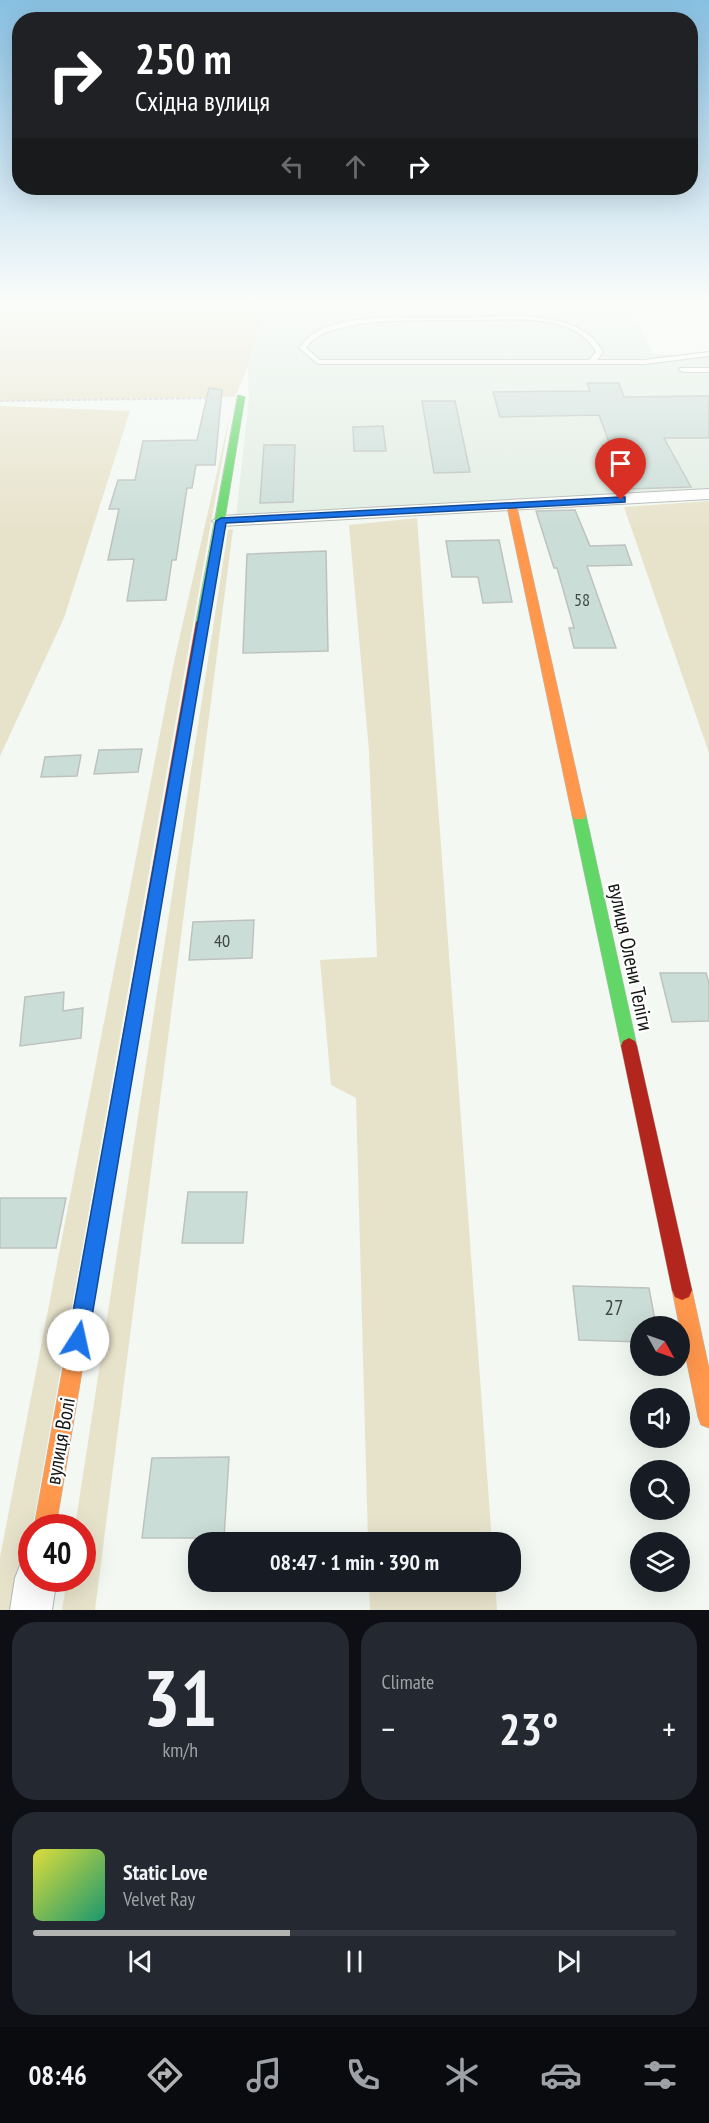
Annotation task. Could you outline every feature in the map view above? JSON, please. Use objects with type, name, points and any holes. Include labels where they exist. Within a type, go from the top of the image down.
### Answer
[{"type":"street","name":"вулиця Волі","points":[[47,1514],[241,397]]},
{"type":"street","points":[[221,521],[512,507],[709,494]]},
{"type":"street","name":"вулиця Олени Теліги","points":[[512,507],[709,1417]]},
{"type":"street","points":[[31,1610],[34,1592]]},
{"type":"path","points":[[0,401],[241,397]]},
{"type":"shaded area","points":[[0,378],[243,378],[235,397],[0,401]]},
{"type":"shaded area","points":[[248,378],[709,378],[709,488],[530,502],[236,517],[249,397]]},
{"type":"shaded area","points":[[0,406],[130,411],[64,618],[0,756]]},
{"type":"shaded area","points":[[231,410],[35,1514],[18,1514],[18,1592],[21,1592],[18,1610],[0,1610],[0,1557],[174,662]]},
{"type":"shaded area","points":[[709,501],[709,753],[624,507]]},
{"type":"shaded area","points":[[417,518],[491,1532],[368,1532],[356,1098],[331,1085],[320,960],[377,957],[369,751],[349,525]]},
{"type":"shaded area","points":[[233,529],[95,1610],[62,1610],[65,1592],[96,1592],[96,1514],[77,1514],[228,530]]},
{"type":"shaded area","points":[[369,1592],[496,1592],[497,1610],[370,1610]]},
{"type":"building","points":[[587,383],[619,383],[624,397],[709,396],[709,438],[664,438],[691,487],[626,489],[612,461],[616,461],[599,415],[500,417],[493,392],[590,391]]},
{"type":"building","points":[[209,388],[222,390],[215,465],[196,465],[192,488],[187,488],[176,560],[172,560],[166,600],[127,601],[134,559],[108,560],[119,509],[109,509],[118,480],[135,480],[143,441],[197,440]]},
{"type":"building","points":[[422,401],[455,401],[470,472],[434,473]]},
{"type":"building","points":[[383,426],[386,451],[354,451],[353,427]]},
{"type":"building","points":[[264,445],[295,445],[293,502],[260,503]]},
{"type":"building","points":[[575,510],[590,546],[625,545],[632,565],[587,566],[616,648],[574,648],[569,628],[574,628],[557,568],[554,568],[536,511]]},
{"type":"building","points":[[499,540],[512,602],[483,603],[478,577],[452,577],[446,541]]},
{"type":"building","points":[[326,551],[328,651],[243,653],[247,554]]},
{"type":"building","points":[[142,749],[138,772],[94,774],[99,750]]},
{"type":"building","points":[[81,755],[77,776],[41,777],[45,757]]},
{"type":"building","points":[[254,920],[252,958],[189,960],[193,922]]},
{"type":"building","points":[[660,973],[706,973],[709,983],[709,1021],[672,1022]]},
{"type":"building","points":[[64,992],[63,1011],[83,1008],[81,1038],[20,1046],[25,997]]},
{"type":"building","points":[[188,1192],[247,1192],[243,1243],[182,1243]]},
{"type":"building","points":[[0,1198],[66,1198],[56,1248],[0,1248]]},
{"type":"building","points":[[573,1286],[649,1288],[654,1316],[630,1316],[630,1342],[579,1340]]},
{"type":"building","points":[[229,1457],[224,1532],[188,1532],[188,1538],[142,1538],[152,1458]]},
{"type":"traffic: fast","points":[[202,622],[241,397]]},
{"type":"traffic: fast","points":[[579,815],[629,1046]]},
{"type":"traffic: slow","points":[[512,507],[579,815]]},
{"type":"traffic: slow","points":[[47,1514],[125,1067]]},
{"type":"traffic: slow","points":[[682,1290],[709,1417]]},
{"type":"traffic: jam","points":[[125,1067],[202,622]]},
{"type":"traffic: jam","points":[[629,1046],[682,1290]]},
{"type":"route","points":[[78,1340],[221,521],[621,500]]}]
